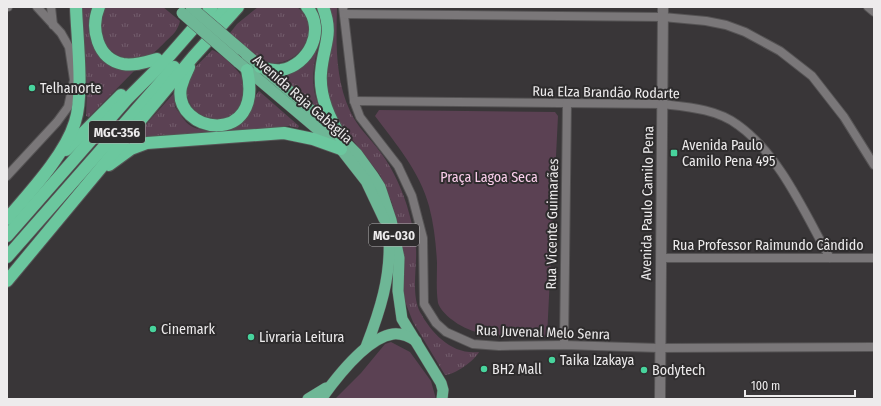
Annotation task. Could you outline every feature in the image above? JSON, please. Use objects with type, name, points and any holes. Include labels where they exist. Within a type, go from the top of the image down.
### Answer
[{"type":"highway","points":[[48,168],[68,140],[78,111],[79,95],[76,7]]},
{"type":"highway","points":[[99,7],[94,21],[94,30],[98,44],[106,55],[122,64],[142,63],[157,59]]},
{"type":"highway","name":"MGC-356","points":[[7,219],[48,168],[157,59],[204,7]]},
{"type":"highway","name":"MGC-356","points":[[7,236],[127,99],[164,62],[212,7]]},
{"type":"highway","name":"MGC-356","points":[[7,257],[228,13],[238,7]]},
{"type":"highway","points":[[228,13],[244,7]]},
{"type":"highway","points":[[260,67],[280,70],[290,67],[305,58],[315,37],[314,21],[307,7]]},
{"type":"highway","points":[[323,7],[329,22],[321,74],[321,89],[330,119],[341,144]]},
{"type":"highway","name":"Avenida Raja Gabáglia","points":[[183,9],[240,49],[300,100],[341,144],[366,181],[384,216],[389,237],[390,259],[386,292],[366,347]]},
{"type":"highway","name":"Avenida Raja Gabáglia","points":[[183,9],[243,66],[341,144],[357,154],[380,187],[392,220],[399,258],[398,291],[402,318],[417,342]]},
{"type":"highway","name":"MGC-356","points":[[7,281],[228,13]]},
{"type":"highway","points":[[193,57],[181,88],[183,105],[191,116],[198,121],[212,126],[226,125],[238,118],[244,111],[250,96],[251,87],[243,66]]},
{"type":"highway","points":[[91,180],[131,149],[147,143],[284,133],[341,144]]},
{"type":"highway","points":[[366,347],[382,337],[394,334],[407,336],[417,342]]},
{"type":"highway","name":"MG-030","points":[[417,342],[444,396]]},
{"type":"highway","name":"MG-030","points":[[308,399],[332,385],[366,347]]},
{"type":"highway","points":[[321,399],[332,385]]},
{"type":"street","points":[[7,176],[68,107],[74,80],[69,47],[61,33],[37,7]]},
{"type":"street","points":[[51,7],[53,26]]},
{"type":"street","points":[[868,7],[874,12]]},
{"type":"street","points":[[344,10],[663,12],[726,25],[745,32],[780,51],[812,76],[844,117],[874,165]]},
{"type":"street","name":"Rua Juvenal Melo Senra","points":[[344,10],[354,101],[360,116],[398,166],[412,196],[423,238],[424,304],[436,322],[446,332],[473,344],[499,346],[564,345],[660,348],[874,347]]},
{"type":"street","name":"Avenida Paulo Camilo Pena","points":[[660,399],[663,12]]},
{"type":"street","name":"Rua Elza Brandão Rodarte","points":[[354,101],[662,104],[699,108],[738,124],[761,144],[780,170],[830,258]]},
{"type":"street","name":"Rua Vicente Guimarães","points":[[564,345],[567,103]]},
{"type":"street","name":"Rua Professor Raimundo Cândido","points":[[661,258],[874,258]]},
{"type":"green space","points":[[82,7],[92,7],[88,30],[96,50],[103,59],[122,69],[134,71],[89,117],[86,116],[87,89]]},
{"type":"green space","points":[[106,7],[163,7],[180,21],[171,37],[150,55],[139,59],[127,59],[117,55],[108,48],[102,39],[99,29],[100,18]]},
{"type":"green space","points":[[258,7],[297,7],[305,16],[309,26],[308,37],[303,47],[296,55],[287,61],[276,63],[259,59],[230,33],[237,24]]},
{"type":"green space","points":[[311,7],[314,7],[318,15],[320,30],[313,78],[319,107],[317,109],[277,77],[303,63],[314,51],[316,35]]},
{"type":"green space","points":[[328,7],[337,7],[336,34],[339,73],[345,99],[356,122],[390,166],[407,205],[416,244],[415,289],[417,305],[420,312],[430,328],[444,341],[460,350],[479,352],[473,359],[454,373],[445,375],[413,322],[404,299],[402,245],[392,203],[380,175],[341,125],[330,105],[325,72]]},
{"type":"green space","points":[[212,50],[220,54],[234,67],[243,79],[245,85],[241,102],[234,113],[224,119],[213,119],[202,116],[194,108],[188,98],[187,86],[191,73]]},
{"type":"green space","points":[[259,91],[299,126],[298,128],[289,126],[133,139],[174,93],[177,96],[175,107],[186,122],[197,129],[220,131],[235,127],[246,119]]},
{"type":"green space","name":"Praça Lagoa Seca","points":[[379,110],[555,112],[558,116],[547,337],[497,336],[473,331],[451,319],[442,310],[437,298],[436,249],[429,206],[420,182],[413,170],[399,148],[375,116]]},
{"type":"green space","points":[[391,342],[410,352],[431,381],[436,399],[335,399],[361,373],[385,344]]},
{"type":"place","name":"Telhanorte","points":[[32,88]]},
{"type":"place","name":"Avenida Paulo Camilo Pena 495","points":[[674,153]]},
{"type":"place","name":"Cinemark","points":[[153,329]]},
{"type":"place","name":"Livraria Leitura","points":[[251,337]]},
{"type":"place","name":"Taika Izakaya","points":[[552,360]]},
{"type":"place","name":"BH2 Mall","points":[[484,369]]},
{"type":"place","name":"Bodytech","points":[[644,370]]}]
